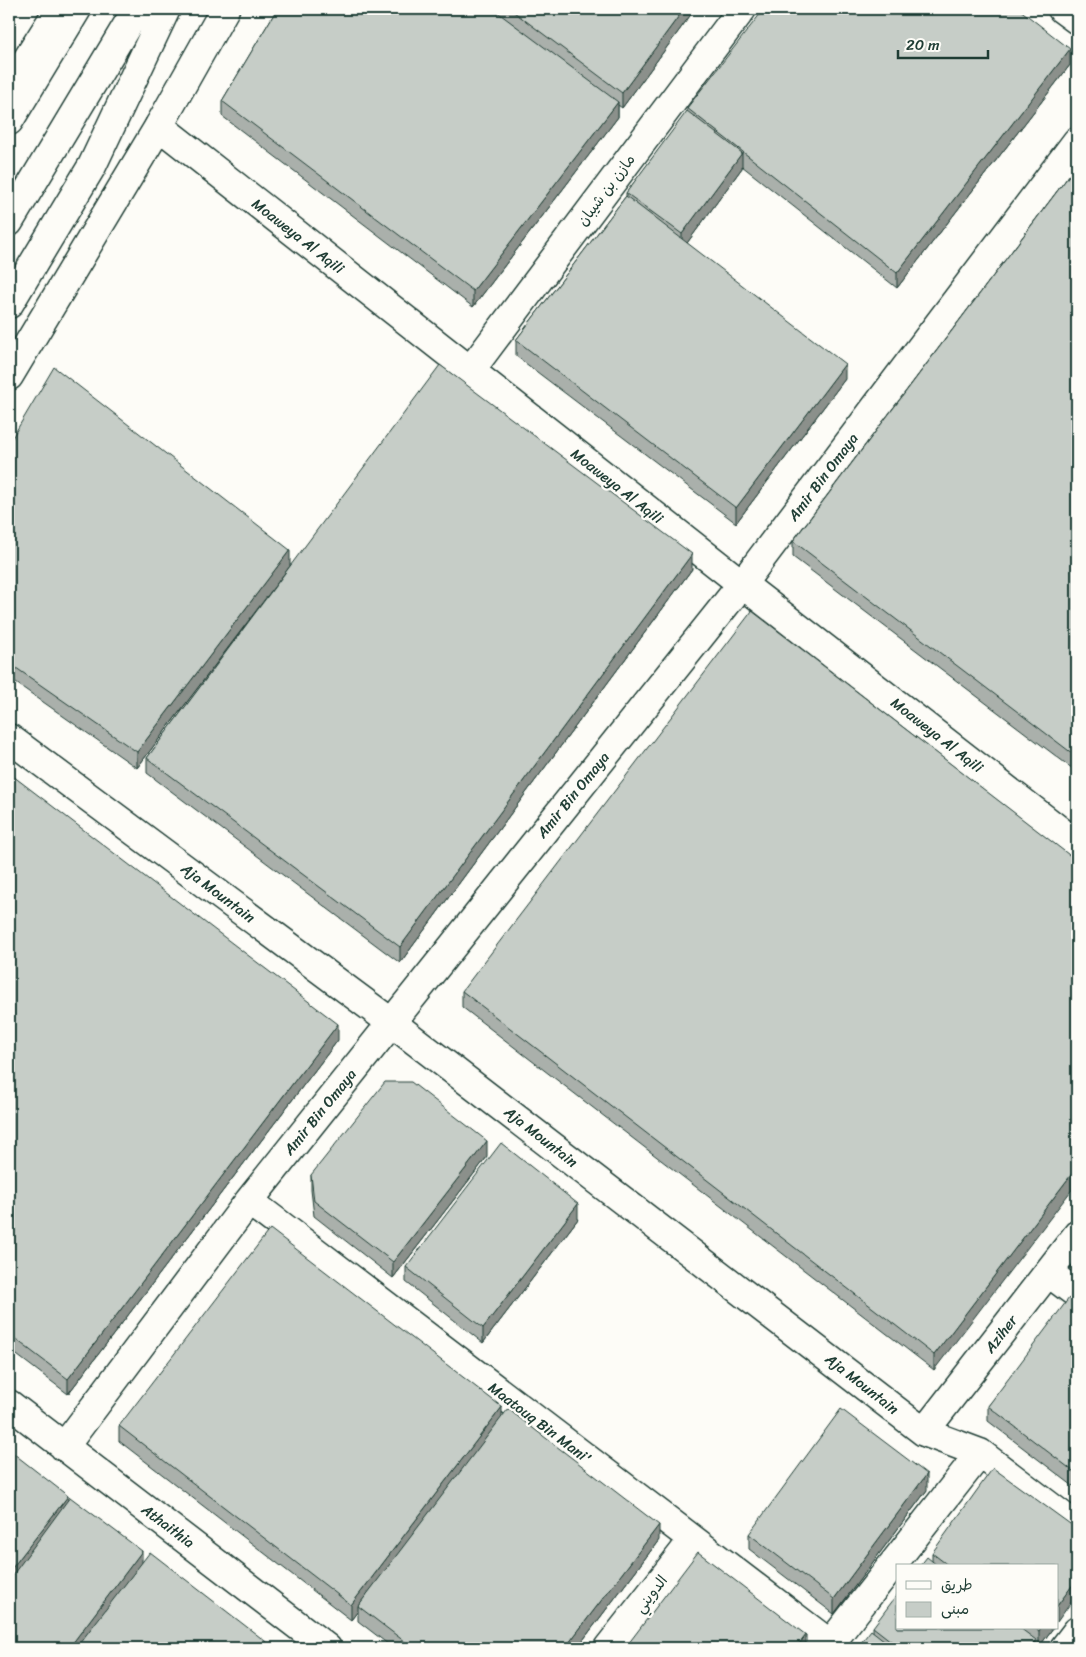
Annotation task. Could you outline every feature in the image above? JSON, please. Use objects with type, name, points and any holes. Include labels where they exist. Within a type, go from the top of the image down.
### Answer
[{"type":"street","points":[[9,88],[59,9]]},
{"type":"street","points":[[9,121],[77,9]]},
{"type":"street","points":[[9,222],[137,9]]},
{"type":"street","points":[[9,304],[92,166],[166,9]]},
{"type":"street","points":[[9,376],[158,126],[225,9]]},
{"type":"street","name":"مازن بن شيبان","points":[[470,371],[742,9]]},
{"type":"street","points":[[1062,9],[1077,20]]},
{"type":"street","name":"Moaweya Al Aqili","points":[[158,126],[1077,844]]},
{"type":"street","name":"Amir Bin Omaya","points":[[64,1447],[249,1201],[742,584],[1077,141]]},
{"type":"street","name":"Aja Mountain","points":[[9,738],[392,1023],[924,1432],[980,1453],[1077,1527]]},
{"type":"street","name":"Maatouq Bin Mani'","points":[[249,1201],[829,1646]]},
{"type":"street","name":"Aziher","points":[[924,1432],[1077,1234]]},
{"type":"street","points":[[1049,1272],[1077,1294]]},
{"type":"street","name":"Athaithia","points":[[9,1404],[327,1648]]},
{"type":"street","points":[[829,1646],[980,1453]]},
{"type":"street","name":"الدويني","points":[[608,1648],[693,1540]]},
{"type":"street","points":[[1064,1648],[1077,1631]]},
{"type":"building","points":[[277,9],[493,9],[618,102],[473,291],[222,101]]},
{"type":"building","points":[[510,9],[684,9],[622,93]]},
{"type":"building","points":[[764,9],[1019,9],[1070,49],[897,273],[687,108]]},
{"type":"building","points":[[687,111],[742,153],[682,234],[626,193]]},
{"type":"building","points":[[1077,165],[1077,757],[793,541]]},
{"type":"building","points":[[626,196],[845,364],[736,508],[516,340]]},
{"type":"building","points":[[440,365],[692,554],[400,947],[147,758]]},
{"type":"building","points":[[54,367],[290,550],[137,752],[9,663],[9,443]]},
{"type":"building","points":[[752,611],[1077,861],[1077,1167],[934,1355],[462,991]]},
{"type":"building","points":[[9,773],[338,1024],[68,1379],[9,1334]]},
{"type":"building","points":[[385,1082],[411,1082],[487,1141],[393,1262],[314,1201],[311,1175]]},
{"type":"building","points":[[501,1143],[578,1204],[483,1328],[406,1267]]},
{"type":"building","points":[[270,1229],[502,1407],[351,1605],[119,1426]]},
{"type":"building","points":[[1069,1298],[1077,1303],[1077,1474],[988,1406]]},
{"type":"building","points":[[508,1409],[659,1525],[565,1648],[413,1648],[358,1606]]},
{"type":"building","points":[[841,1409],[927,1474],[834,1599],[749,1534]]},
{"type":"building","points":[[9,1450],[68,1496],[9,1572]]},
{"type":"building","points":[[993,1468],[1077,1529],[1077,1579],[1058,1605],[1058,1564],[946,1564],[932,1553]]},
{"type":"building","points":[[70,1497],[142,1551],[69,1648],[11,1648],[9,1647],[9,1580]]},
{"type":"building","points":[[150,1552],[274,1648],[76,1648]]},
{"type":"building","points":[[698,1552],[806,1635],[796,1648],[625,1648]]},
{"type":"building","points":[[927,1557],[936,1564],[922,1564]]},
{"type":"building","points":[[896,1596],[896,1630],[1023,1630],[1036,1640],[1030,1648],[900,1648],[873,1627]]},
{"type":"building","points":[[871,1630],[894,1648],[857,1648]]}]
